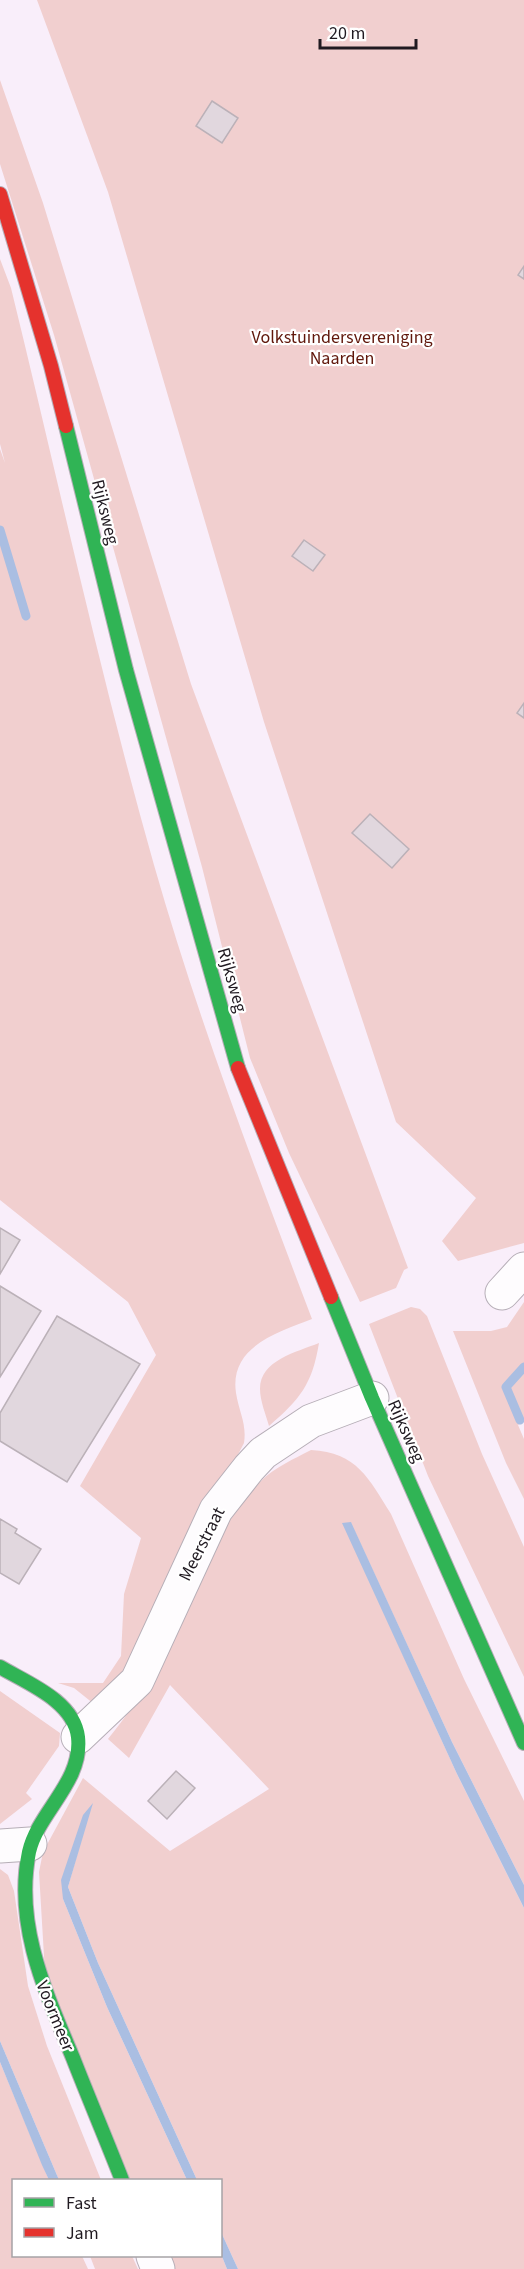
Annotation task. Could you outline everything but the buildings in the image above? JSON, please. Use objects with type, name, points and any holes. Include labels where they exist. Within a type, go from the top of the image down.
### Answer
[{"type":"main road","name":"Rijksweg","points":[[0,194],[51,366],[126,670],[241,1079],[372,1398],[524,1743]]},
{"type":"main road","points":[[0,1668],[65,1708],[75,1723],[78,1737],[75,1764],[15,1845]]},
{"type":"main road","name":"Voormeer","points":[[15,1845],[34,1964],[121,2179]]},
{"type":"street","points":[[502,1293],[524,1269]]},
{"type":"street","name":"Meerstraat","points":[[78,1737],[137,1681],[216,1510],[249,1468],[263,1453],[311,1421],[372,1398]]},
{"type":"green space","name":"Volkstuindersvereniging Naarden","points":[[37,0],[524,0],[524,1243],[458,1261],[442,1241],[476,1198],[396,1122],[264,722],[108,192]]},
{"type":"green space","points":[[0,80],[43,203],[191,684],[408,1268],[404,1270],[396,1288],[360,1302],[289,1153],[250,1058],[202,867],[54,335],[0,164]]},
{"type":"green space","points":[[0,259],[11,288],[97,650],[134,794],[171,923],[208,1037],[312,1319],[285,1329],[259,1343],[240,1363],[236,1377],[236,1393],[244,1424],[244,1443],[124,1674],[94,1704],[74,1688],[58,1683],[103,1683],[121,1656],[124,1594],[141,1538],[80,1486],[156,1355],[128,1302],[0,1200],[0,449],[5,463],[0,444]]},
{"type":"green space","points":[[524,1302],[524,1419],[518,1425],[524,1439],[524,1499],[506,1463],[453,1331],[491,1331],[507,1327]]},
{"type":"green space","points":[[411,1307],[420,1309],[427,1316],[482,1454],[524,1547],[524,1677],[428,1476],[369,1324]]},
{"type":"green space","points":[[319,1343],[313,1370],[303,1390],[289,1408],[269,1426],[260,1389],[266,1371],[281,1358]]},
{"type":"green space","points":[[311,1450],[327,1452],[351,1462],[376,1490],[391,1514],[464,1679],[524,1801],[524,1885],[452,1742],[351,1523],[343,1523],[457,1774],[524,1908],[524,2269],[238,2269],[222,2234],[222,2179],[197,2179],[98,1963],[68,1887],[91,1805],[63,1899],[107,2007],[187,2179],[127,2179],[45,1973],[39,1872],[43,1852],[83,1778],[170,1851],[269,1789],[170,1685],[129,1758],[108,1739],[149,1680],[213,1547],[227,1523],[261,1481],[285,1464]]},
{"type":"green space","points":[[0,1691],[60,1733],[59,1746],[26,1793],[32,1799],[0,1824]]},
{"type":"green space","points":[[0,1869],[8,1875],[14,1891],[28,1986],[47,2046],[101,2179],[59,2179],[0,2041]]},
{"type":"green space","points":[[0,2062],[49,2179],[12,2179],[12,2257],[82,2257],[88,2269],[0,2269]]},
{"type":"green space","points":[[222,2256],[227,2269],[165,2269],[159,2257]]},
{"type":"green space","points":[[90,2257],[132,2257],[138,2269],[95,2269]]},
{"type":"water","points":[[351,1522],[452,1742],[524,1885],[524,1908],[457,1774],[342,1523]]},
{"type":"water","points":[[93,1803],[68,1887],[98,1963],[197,2179],[187,2179],[107,2007],[63,1899],[61,1880],[83,1815]]},
{"type":"water","points":[[0,2041],[59,2179],[49,2179],[0,2062]]},
{"type":"water","points":[[222,2234],[238,2269],[227,2269],[222,2256]]},
{"type":"waterway","points":[[0,530],[26,616]]},
{"type":"waterway","points":[[520,1420],[506,1387],[524,1367]]},
{"type":"traffic: fast","points":[[66,426],[126,670],[238,1068]]},
{"type":"traffic: fast","points":[[331,1297],[372,1398],[524,1743]]},
{"type":"traffic: fast","points":[[0,1667],[48,1694],[59,1703],[75,1724],[78,1753],[74,1768],[41,1823],[29,1852],[25,1879],[26,1906],[29,1932],[43,1984],[122,2179]]},
{"type":"traffic: jam","points":[[0,194],[51,366],[66,426]]},
{"type":"traffic: jam","points":[[238,1068],[331,1297]]}]
